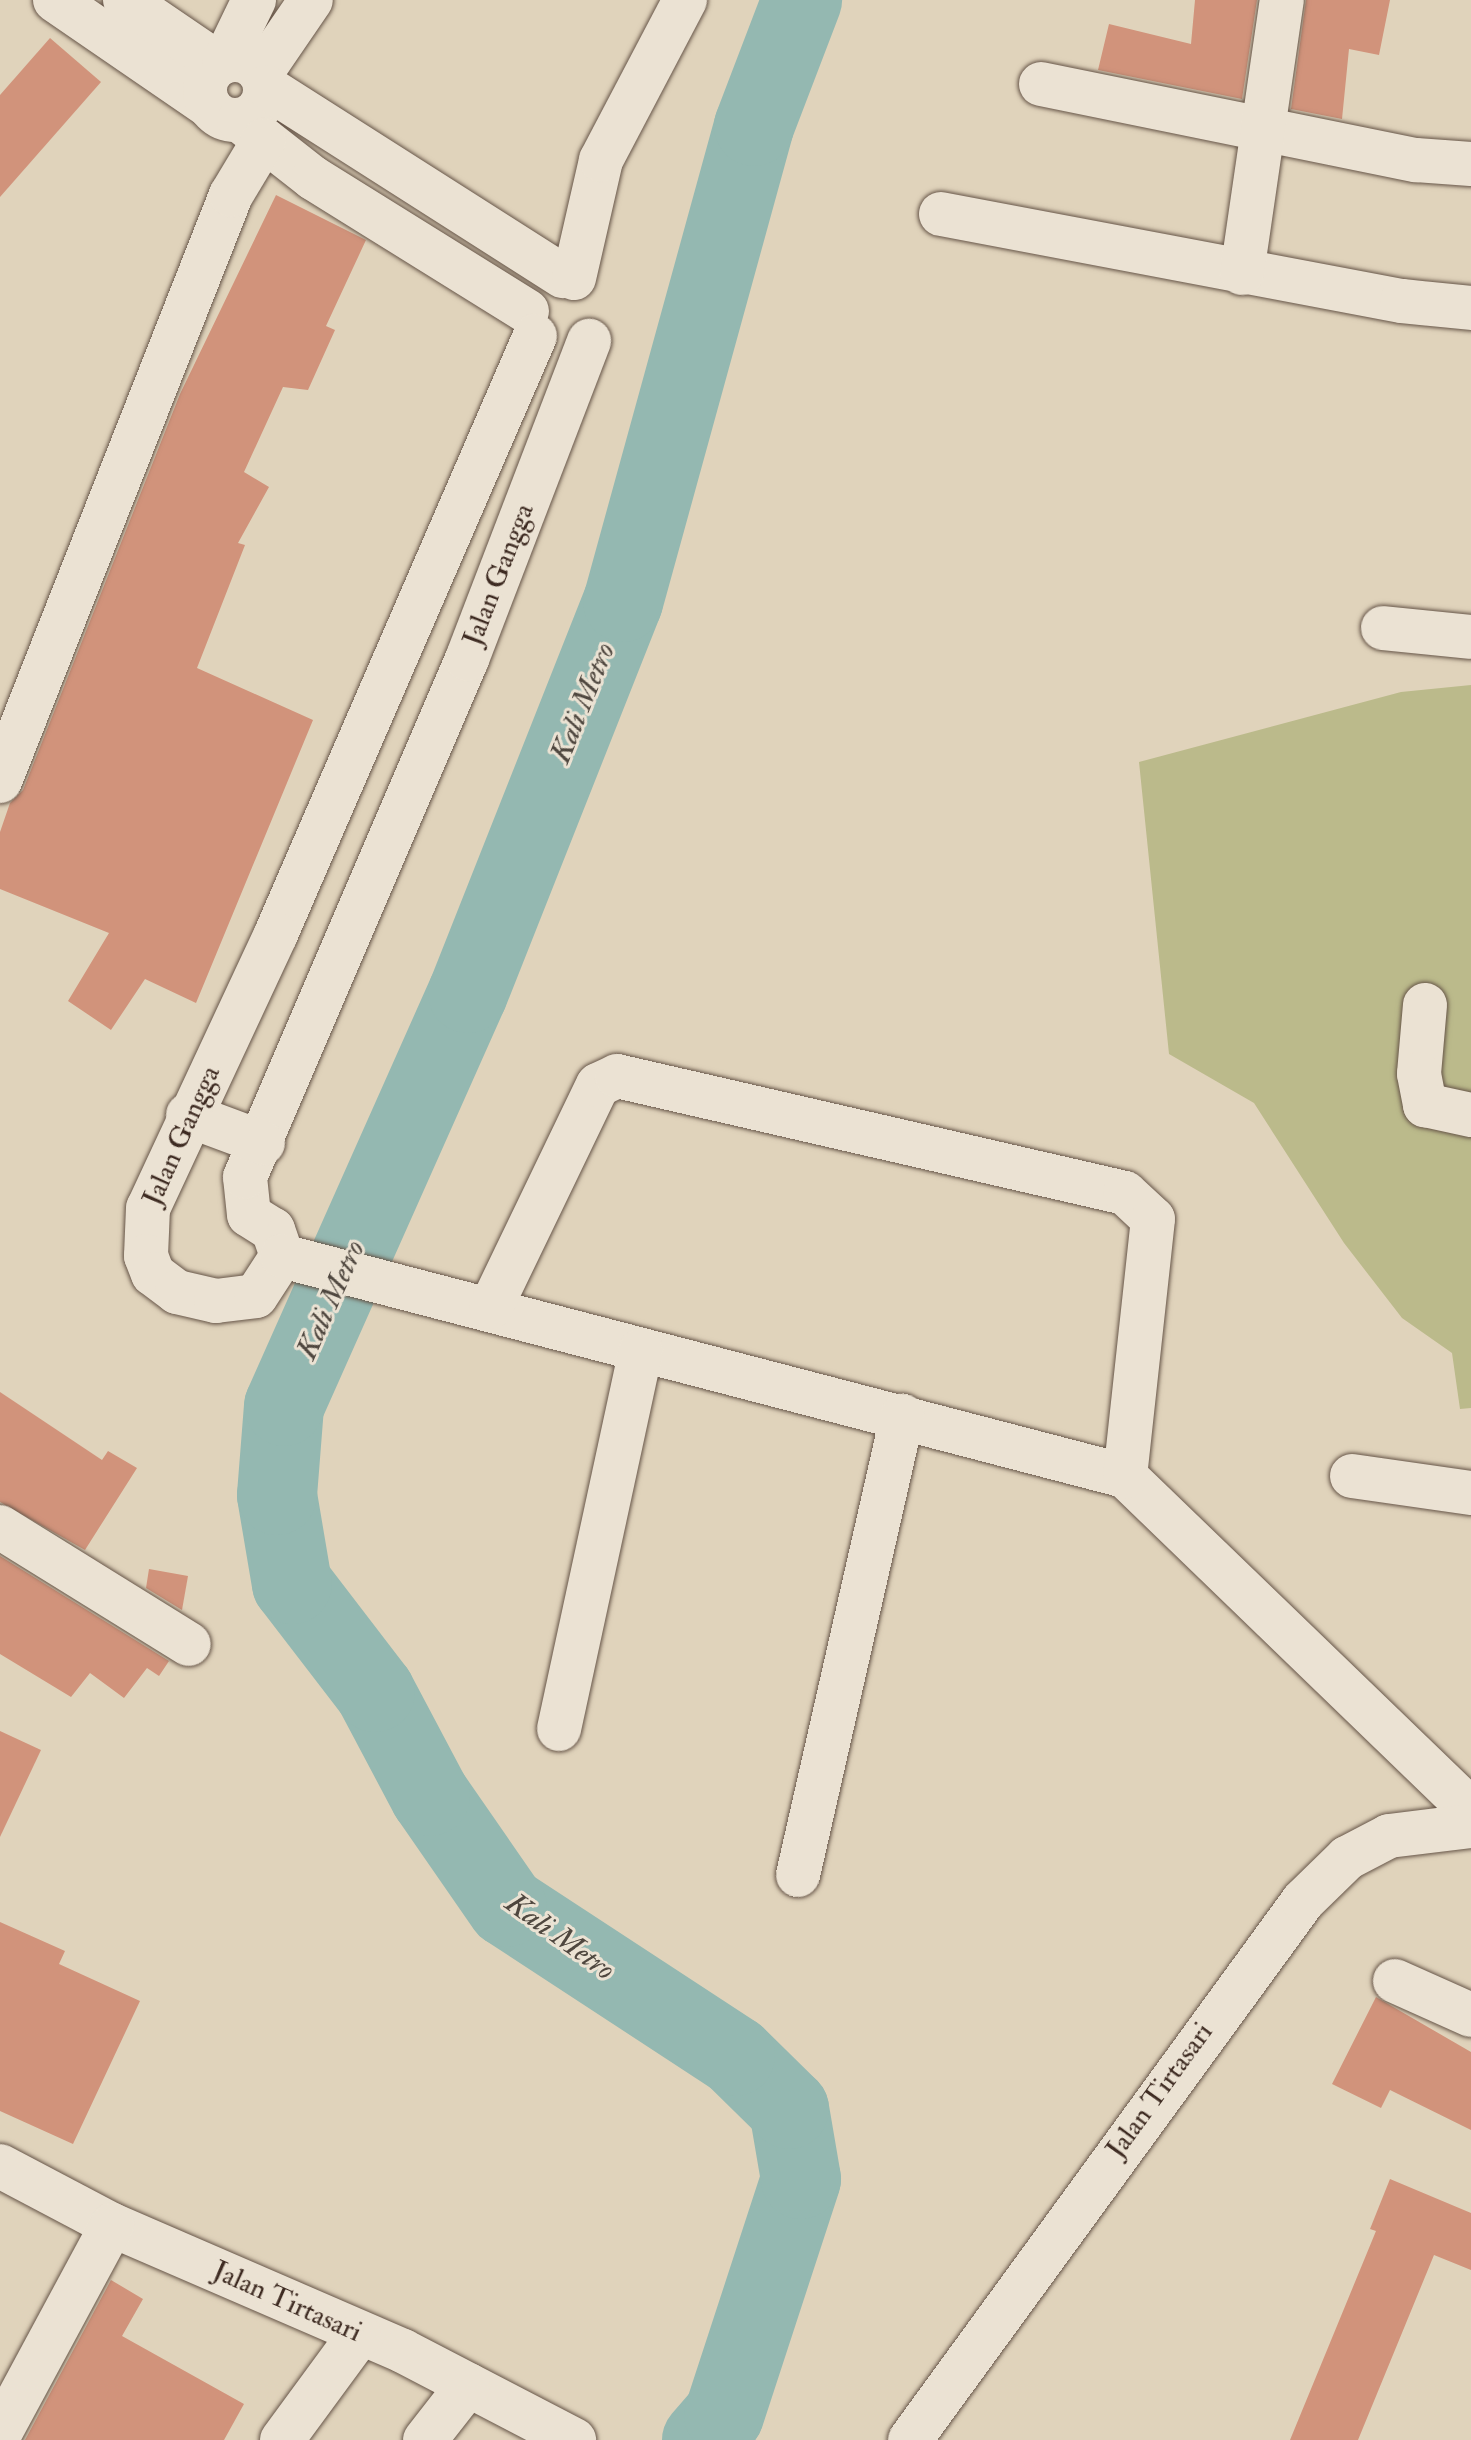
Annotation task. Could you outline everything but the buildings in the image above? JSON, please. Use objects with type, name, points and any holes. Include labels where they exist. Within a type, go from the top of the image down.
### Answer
[{"type":"street","points":[[55,0],[240,93],[591,288],[601,305],[600,325],[589,341],[560,350],[531,323],[313,178],[240,93],[125,0]]},
{"type":"street","points":[[0,781],[231,195],[240,93],[254,0]]},
{"type":"street","points":[[240,93],[311,0]]},
{"type":"street","points":[[569,277],[601,160],[685,0]]},
{"type":"street","points":[[1242,273],[1259,130],[1282,0]]},
{"type":"street","points":[[1041,84],[1259,130],[1471,164]]},
{"type":"street","points":[[941,214],[1242,273],[1471,308]]},
{"type":"street","points":[[531,323],[532,294],[569,277]]},
{"type":"street","name":"Jalan Gangga","points":[[531,323],[319,836],[188,1115],[148,1208],[144,1239],[153,1274],[177,1292],[216,1301],[244,1299],[264,1290],[295,1260],[273,1230],[255,1220],[245,1204],[245,1177],[263,1143],[467,659],[589,341]]},
{"type":"street","points":[[1383,628],[1471,637]]},
{"type":"street","points":[[1425,1005],[1419,1074],[1425,1105],[1462,1115]]},
{"type":"street","points":[[491,1307],[598,1085],[617,1076],[1125,1193],[1153,1219],[1125,1476]]},
{"type":"street","points":[[188,1115],[263,1143]]},
{"type":"street","points":[[295,1260],[491,1307],[641,1351],[1125,1476],[1471,1810]]},
{"type":"street","points":[[559,1729],[641,1351]]},
{"type":"street","points":[[798,1875],[902,1416]]},
{"type":"street","points":[[1352,1476],[1471,1493]]},
{"type":"street","points":[[0,1527],[189,1644]]},
{"type":"street","name":"Jalan Tirtasari","points":[[910,2440],[1303,1901],[1347,1858],[1389,1836],[1471,1826]]},
{"type":"street","points":[[1395,1981],[1471,2015]]},
{"type":"street","name":"Jalan Tirtasari","points":[[0,2166],[112,2225],[468,2385],[574,2440]]},
{"type":"street","points":[[0,2433],[112,2225]]},
{"type":"street","points":[[282,2440],[359,2335]]},
{"type":"street","points":[[425,2440],[468,2385]]},
{"type":"shaded area","points":[[1471,685],[1471,1408],[1460,1409],[1452,1353],[1402,1318],[1344,1243],[1254,1103],[1169,1054],[1139,762],[1401,692]]},
{"type":"waterway","name":"Kali Metro","points":[[702,2440],[724,2415],[801,2179],[789,2109],[735,2056],[507,1907],[430,1796],[375,1692],[292,1584],[277,1495],[284,1406],[468,993],[623,602],[754,126],[802,0]]}]
